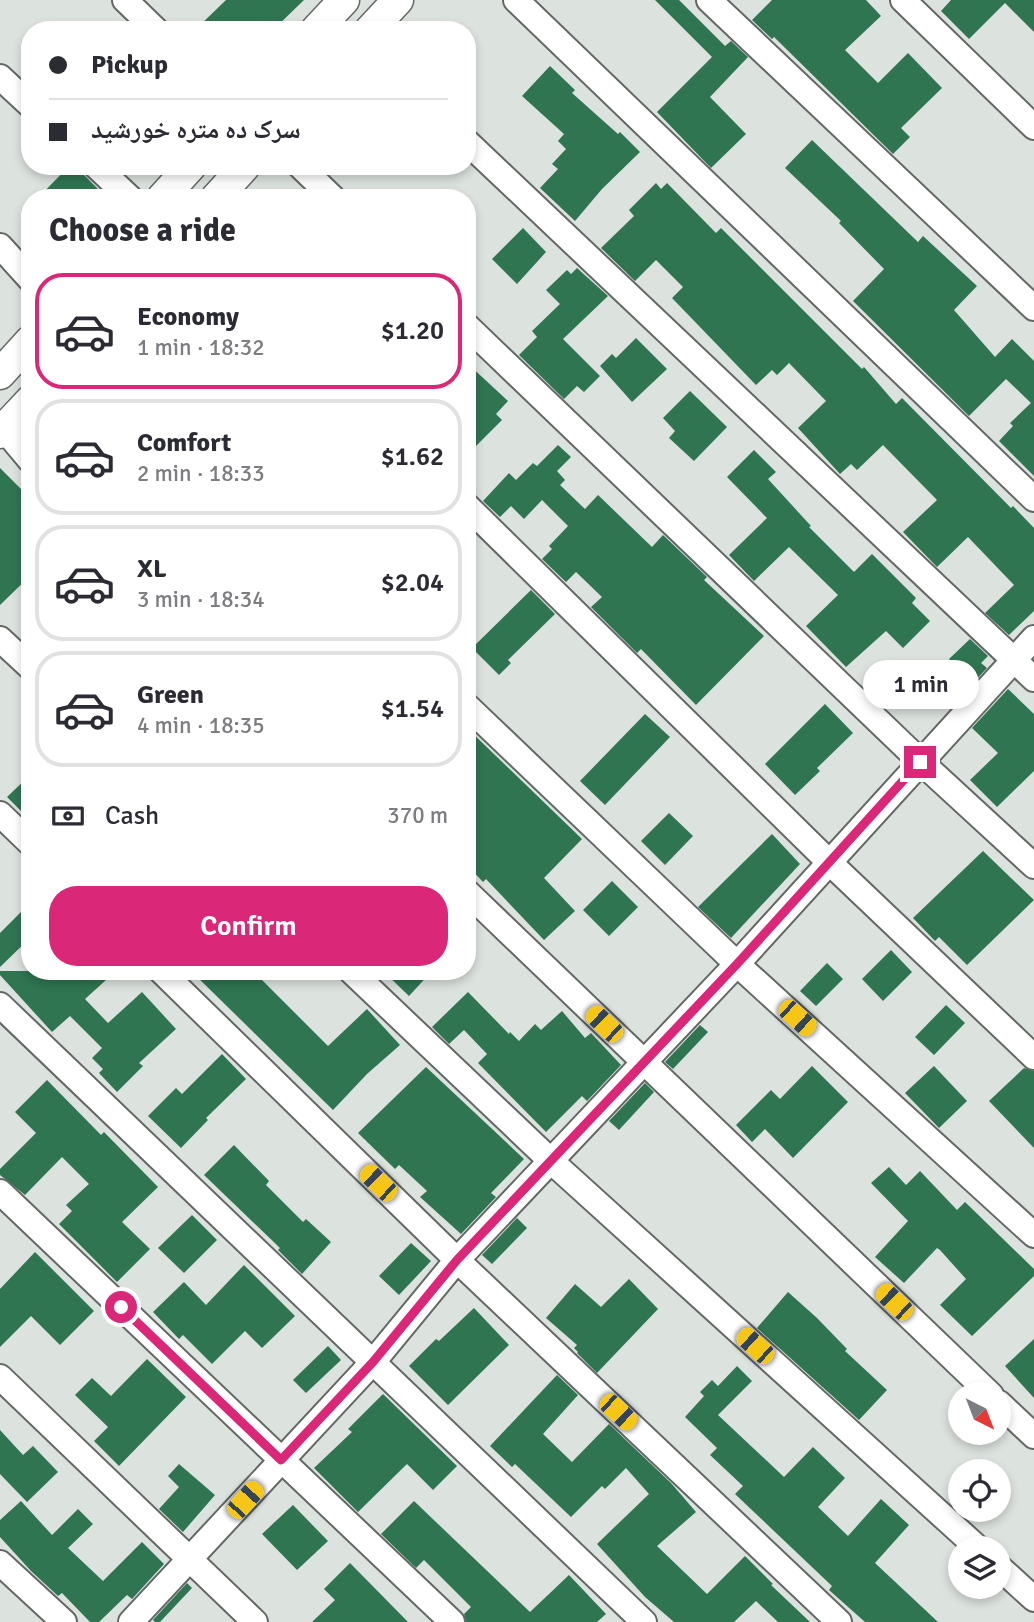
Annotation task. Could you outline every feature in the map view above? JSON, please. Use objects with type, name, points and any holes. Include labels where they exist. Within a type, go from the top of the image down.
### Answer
[{"type":"street","points":[[125,0],[147,21]]},
{"type":"street","points":[[378,21],[398,0]]},
{"type":"street","points":[[516,0],[1034,499]]},
{"type":"street","points":[[709,0],[1034,308]]},
{"type":"street","points":[[903,0],[1034,127]]},
{"type":"street","points":[[0,77],[21,96]]},
{"type":"street","points":[[476,151],[1034,679]]},
{"type":"street","points":[[106,175],[120,189]]},
{"type":"street","points":[[170,189],[183,175]]},
{"type":"street","points":[[224,189],[237,175]]},
{"type":"street","points":[[309,175],[324,189]]},
{"type":"street","points":[[0,246],[21,269]]},
{"type":"street","points":[[476,335],[920,762],[1034,866]]},
{"type":"street","points":[[0,373],[21,351]]},
{"type":"street","points":[[21,411],[2,431],[21,451]]},
{"type":"street","points":[[476,515],[829,862],[1034,1057]]},
{"type":"street","points":[[131,1622],[373,1362],[457,1260],[737,964],[1034,638]]},
{"type":"street","points":[[0,639],[21,659]]},
{"type":"street","points":[[476,715],[737,964],[1034,1235]]},
{"type":"street","points":[[0,814],[21,834]]},
{"type":"street","points":[[476,901],[977,1382]]},
{"type":"street","points":[[170,980],[457,1260],[839,1622]]},
{"type":"street","points":[[360,980],[551,1161],[965,1536]]},
{"type":"street","points":[[0,1005],[644,1622]]},
{"type":"street","points":[[0,1192],[452,1622]]},
{"type":"street","points":[[0,1377],[254,1622]]},
{"type":"street","points":[[1012,1415],[1034,1436]]},
{"type":"street","points":[[0,1563],[64,1622]]},
{"type":"street","points":[[1011,1578],[1034,1599]]},
{"type":"building","points":[[226,0],[304,0],[282,21],[204,21]]},
{"type":"building","points":[[655,0],[679,0],[725,46],[731,41],[748,57],[710,97],[746,134],[711,168],[657,112],[712,57]]},
{"type":"building","points":[[772,0],[866,0],[881,16],[845,50],[878,83],[908,53],[942,88],[901,128],[910,137],[893,154],[774,37],[772,39],[752,20]]},
{"type":"building","points":[[951,0],[1034,0],[1034,32],[1005,3],[969,39],[941,11]]},
{"type":"building","points":[[550,66],[575,90],[572,93],[640,152],[602,189],[575,221],[540,188],[558,169],[552,164],[566,149],[558,141],[564,134],[522,96]]},
{"type":"building","points":[[812,140],[918,242],[923,236],[977,286],[954,310],[995,357],[1012,339],[1034,361],[1034,476],[999,441],[1013,426],[1010,423],[1031,403],[1006,379],[969,416],[853,301],[884,269],[839,223],[841,221],[785,168]]},
{"type":"building","points":[[60,175],[84,175],[98,189],[47,189]]},
{"type":"building","points":[[656,183],[661,189],[667,183],[716,233],[721,228],[862,369],[864,367],[896,404],[902,398],[1034,528],[1034,611],[1009,635],[985,613],[1014,585],[968,537],[937,567],[903,532],[937,500],[883,445],[857,470],[851,464],[840,474],[798,428],[826,401],[789,363],[777,375],[772,370],[756,385],[672,298],[683,287],[656,260],[635,281],[601,248],[634,216],[629,210]]},
{"type":"building","points":[[523,228],[546,252],[517,284],[492,259]]},
{"type":"building","points":[[577,268],[608,296],[563,339],[600,376],[584,392],[577,386],[564,399],[519,355],[537,337],[532,331],[560,304],[546,290],[567,270],[571,274]]},
{"type":"building","points":[[636,338],[667,369],[632,402],[600,366],[612,354],[616,358]]},
{"type":"building","points":[[476,371],[508,401],[496,414],[502,420],[476,446]]},
{"type":"building","points":[[690,391],[727,427],[694,461],[669,438],[675,431],[663,418]]},
{"type":"building","points":[[558,445],[571,457],[557,471],[565,480],[560,485],[585,509],[598,495],[652,547],[663,535],[707,577],[704,580],[764,636],[696,705],[641,649],[637,653],[591,607],[602,597],[576,572],[566,582],[542,559],[552,549],[549,546],[568,526],[542,500],[524,519],[511,506],[500,517],[483,501],[509,473],[516,480],[533,463],[537,466]]},
{"type":"building","points":[[754,450],[776,472],[768,479],[811,526],[809,527],[854,572],[872,554],[916,598],[912,603],[930,621],[903,648],[886,631],[846,667],[806,626],[838,595],[789,547],[754,581],[729,555],[767,518],[727,477]]},
{"type":"building","points":[[0,468],[21,489],[21,585],[0,605]]},
{"type":"building","points":[[531,590],[555,614],[508,660],[511,663],[499,675],[476,652],[476,644]]},
{"type":"building","points":[[970,639],[988,656],[981,663],[987,668],[973,683],[949,659]]},
{"type":"building","points":[[1008,689],[1034,714],[1034,771],[997,807],[970,780],[998,753],[972,728]]},
{"type":"building","points":[[825,704],[853,733],[817,768],[820,771],[795,795],[765,764]]},
{"type":"building","points":[[645,714],[670,737],[605,805],[580,781]]},
{"type":"building","points":[[476,737],[582,839],[544,878],[575,911],[544,940],[486,879],[483,882],[476,875]]},
{"type":"building","points":[[21,784],[21,811],[7,797]]},
{"type":"building","points":[[669,813],[693,836],[665,865],[641,841]]},
{"type":"building","points":[[772,834],[800,864],[731,938],[698,907]]},
{"type":"building","points":[[983,851],[1034,900],[967,965],[939,937],[935,941],[913,918]]},
{"type":"building","points":[[612,881],[638,907],[609,936],[583,910]]},
{"type":"building","points":[[21,912],[21,947],[0,967],[0,933]]},
{"type":"building","points":[[891,950],[912,972],[883,1001],[862,979]]},
{"type":"building","points":[[827,963],[843,979],[816,1006],[800,991]]},
{"type":"building","points":[[0,971],[21,971],[21,980],[106,980],[85,999],[108,1023],[142,992],[176,1029],[139,1063],[143,1066],[117,1092],[99,1073],[103,1069],[92,1058],[102,1048],[70,1016],[52,1032],[0,975]]},
{"type":"building","points":[[200,980],[262,980],[328,1046],[367,1009],[400,1045],[367,1074],[333,1110]]},
{"type":"building","points":[[392,980],[424,980],[409,996]]},
{"type":"building","points":[[468,992],[519,1041],[535,1024],[541,1030],[562,1011],[585,1038],[591,1033],[621,1065],[587,1101],[582,1096],[546,1132],[478,1063],[487,1054],[464,1030],[449,1044],[432,1027]]},
{"type":"building","points":[[946,1005],[965,1023],[934,1055],[915,1037]]},
{"type":"building","points":[[700,1025],[708,1032],[673,1069],[665,1062]]},
{"type":"building","points":[[222,1054],[246,1079],[206,1118],[208,1120],[181,1148],[148,1116],[176,1088],[182,1094]]},
{"type":"building","points":[[812,1066],[848,1102],[793,1158],[765,1129],[752,1142],[736,1125],[771,1090],[780,1099]]},
{"type":"building","points":[[934,1066],[967,1101],[939,1128],[905,1093]]},
{"type":"building","points":[[426,1067],[524,1159],[491,1193],[496,1197],[461,1234],[420,1197],[427,1191],[399,1165],[395,1169],[358,1133]]},
{"type":"building","points":[[1024,1068],[1034,1071],[1034,1148],[989,1101]]},
{"type":"building","points":[[47,1080],[101,1135],[104,1132],[158,1187],[122,1222],[150,1249],[117,1282],[59,1224],[72,1211],[66,1205],[89,1184],[62,1157],[25,1195],[0,1175],[0,1169],[36,1133],[15,1112]]},
{"type":"building","points":[[645,1083],[654,1092],[619,1130],[609,1121]]},
{"type":"building","points":[[234,1145],[269,1181],[266,1185],[303,1222],[306,1219],[331,1242],[302,1274],[278,1250],[280,1248],[204,1175]]},
{"type":"building","points":[[889,1167],[906,1185],[920,1171],[957,1210],[965,1202],[1034,1269],[1034,1276],[972,1336],[940,1305],[966,1279],[940,1250],[937,1248],[904,1283],[875,1257],[908,1221],[871,1183]]},
{"type":"building","points":[[192,1215],[217,1240],[184,1273],[158,1248]]},
{"type":"building","points":[[517,1218],[527,1228],[492,1264],[482,1255]]},
{"type":"building","points":[[411,1243],[431,1261],[399,1295],[379,1276]]},
{"type":"building","points":[[35,1252],[94,1311],[60,1345],[31,1316],[0,1347],[0,1289]]},
{"type":"building","points":[[244,1265],[295,1316],[262,1348],[245,1331],[212,1364],[183,1335],[179,1339],[153,1312],[184,1282],[206,1305]]},
{"type":"building","points":[[629,1279],[658,1309],[597,1373],[577,1353],[574,1348],[577,1345],[546,1318],[575,1284],[601,1307]]},
{"type":"building","points":[[788,1292],[887,1390],[859,1420],[757,1328]]},
{"type":"building","points":[[474,1308],[509,1345],[448,1405],[409,1366],[436,1339],[439,1341]]},
{"type":"building","points":[[1034,1339],[1034,1398],[1005,1366]]},
{"type":"building","points":[[328,1346],[341,1360],[306,1393],[293,1380]]},
{"type":"building","points":[[147,1359],[186,1397],[119,1466],[94,1441],[108,1427],[75,1395],[92,1378],[111,1396]]},
{"type":"building","points":[[737,1366],[752,1381],[718,1415],[784,1477],[813,1447],[845,1478],[818,1507],[848,1536],[881,1499],[909,1525],[875,1563],[938,1622],[865,1622],[829,1590],[832,1586],[735,1494],[743,1486],[710,1455],[717,1448],[685,1417],[704,1396],[700,1392],[712,1380],[718,1386]]},
{"type":"building","points":[[557,1375],[578,1395],[543,1434],[572,1462],[609,1424],[671,1483],[696,1512],[657,1546],[707,1594],[745,1556],[810,1622],[778,1622],[756,1601],[734,1622],[674,1622],[645,1597],[597,1544],[649,1494],[626,1468],[605,1489],[602,1486],[571,1517],[515,1464],[512,1467],[490,1446]]},
{"type":"building","points":[[383,1394],[457,1466],[433,1490],[407,1464],[358,1512],[314,1468],[352,1432],[348,1429]]},
{"type":"building","points":[[0,1430],[23,1455],[33,1446],[58,1472],[27,1502],[0,1474]]},
{"type":"building","points":[[179,1464],[215,1495],[183,1532],[159,1509],[179,1487],[168,1476]]},
{"type":"building","points":[[21,1501],[52,1535],[78,1509],[93,1524],[68,1548],[103,1581],[142,1542],[164,1564],[132,1599],[127,1595],[99,1622],[90,1622],[62,1593],[58,1596],[31,1571],[0,1537],[0,1520]]},
{"type":"building","points":[[414,1501],[530,1612],[569,1575],[606,1614],[597,1622],[466,1622],[464,1614],[471,1607],[424,1560],[416,1568],[381,1534]]},
{"type":"building","points":[[293,1505],[328,1541],[297,1570],[262,1534]]},
{"type":"building","points":[[350,1563],[408,1622],[312,1622],[335,1600],[324,1589]]},
{"type":"building","points":[[187,1583],[192,1588],[160,1622],[155,1622],[153,1620]]},
{"type":"route","points":[[121,1307],[281,1460],[373,1362],[457,1260],[737,964],[920,762]]}]
